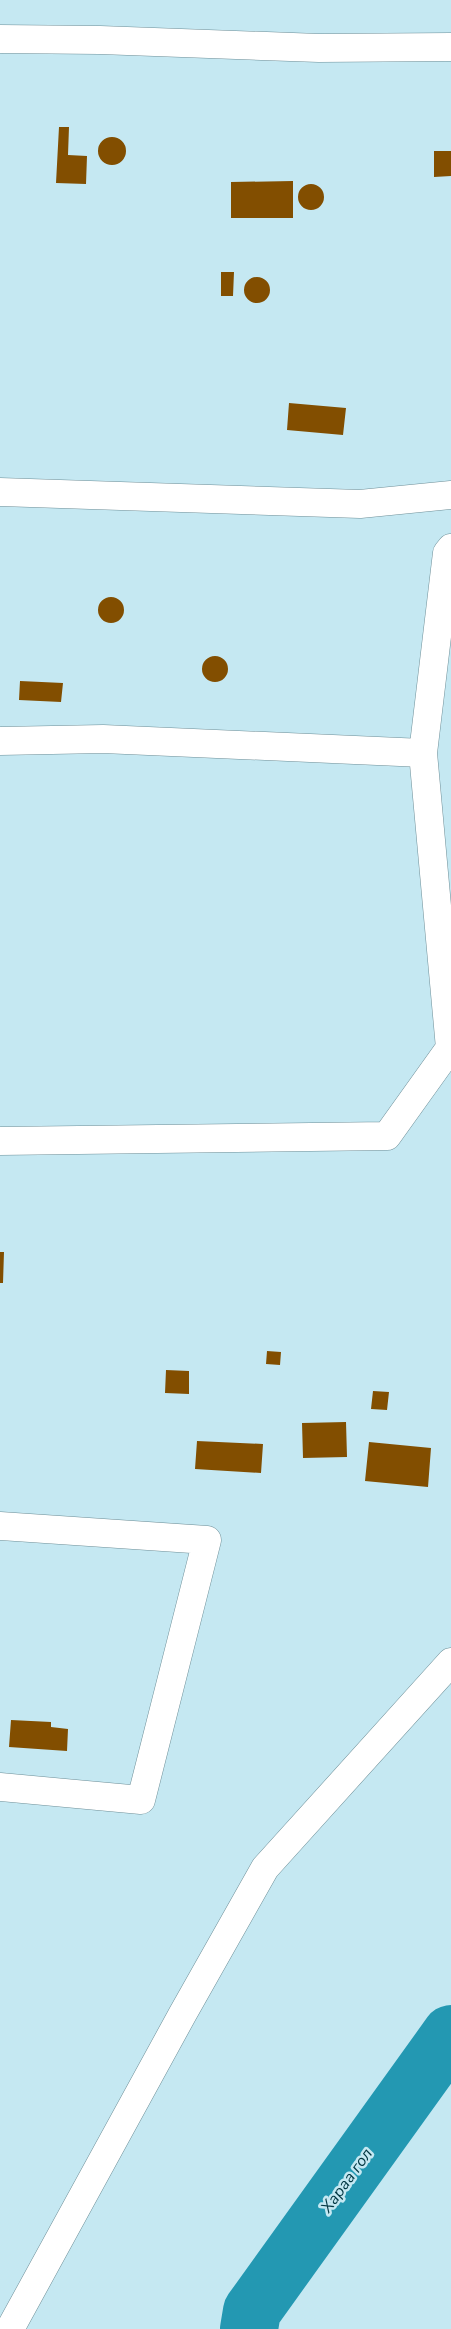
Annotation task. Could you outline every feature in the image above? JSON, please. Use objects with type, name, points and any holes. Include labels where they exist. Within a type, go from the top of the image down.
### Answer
[{"type":"street","points":[[0,39],[100,40],[319,48],[451,47]]},
{"type":"street","points":[[0,492],[360,504],[451,495]]},
{"type":"street","points":[[0,1141],[387,1136],[450,1048],[423,753],[447,553],[451,548]]},
{"type":"street","points":[[0,741],[103,739],[423,753]]},
{"type":"street","points":[[0,1526],[207,1540],[142,1800],[0,1787]]},
{"type":"street","points":[[10,2329],[265,1868],[451,1662]]},
{"type":"building","points":[[59,127],[69,127],[68,155],[87,156],[86,184],[56,183]]},
{"type":"building","points":[[112,137],[122,141],[126,151],[122,161],[112,165],[102,161],[98,151],[102,141]]},
{"type":"building","points":[[434,151],[451,151],[451,176],[434,177]]},
{"type":"building","points":[[293,181],[293,218],[231,218],[231,182]]},
{"type":"building","points":[[311,184],[321,187],[324,197],[321,207],[311,210],[301,207],[298,197],[301,187]]},
{"type":"building","points":[[221,272],[234,272],[233,296],[221,296]]},
{"type":"building","points":[[257,277],[267,280],[270,290],[267,300],[257,303],[247,300],[244,290],[247,280]]},
{"type":"building","points":[[289,403],[346,408],[343,435],[287,430]]},
{"type":"building","points":[[111,597],[120,601],[124,610],[120,619],[111,623],[102,619],[98,610],[102,601]]},
{"type":"building","points":[[215,656],[224,660],[228,669],[224,678],[215,682],[206,678],[202,669],[206,660]]},
{"type":"building","points":[[20,681],[63,683],[61,702],[19,700]]},
{"type":"building","points":[[0,1252],[4,1252],[3,1283],[0,1283]]},
{"type":"building","points":[[267,1351],[281,1352],[280,1365],[266,1364]]},
{"type":"building","points":[[166,1370],[189,1371],[189,1394],[165,1393]]},
{"type":"building","points":[[373,1391],[389,1392],[387,1410],[371,1409]]},
{"type":"building","points":[[346,1422],[347,1457],[303,1458],[302,1423]]},
{"type":"building","points":[[197,1441],[263,1444],[261,1473],[195,1469]]},
{"type":"building","points":[[369,1442],[431,1448],[428,1487],[365,1481]]},
{"type":"building","points":[[11,1720],[51,1722],[51,1727],[68,1729],[67,1751],[9,1747]]},
{"type":"waterway","name":"Хараа гол","points":[[249,2329],[252,2311],[451,2034]]}]
